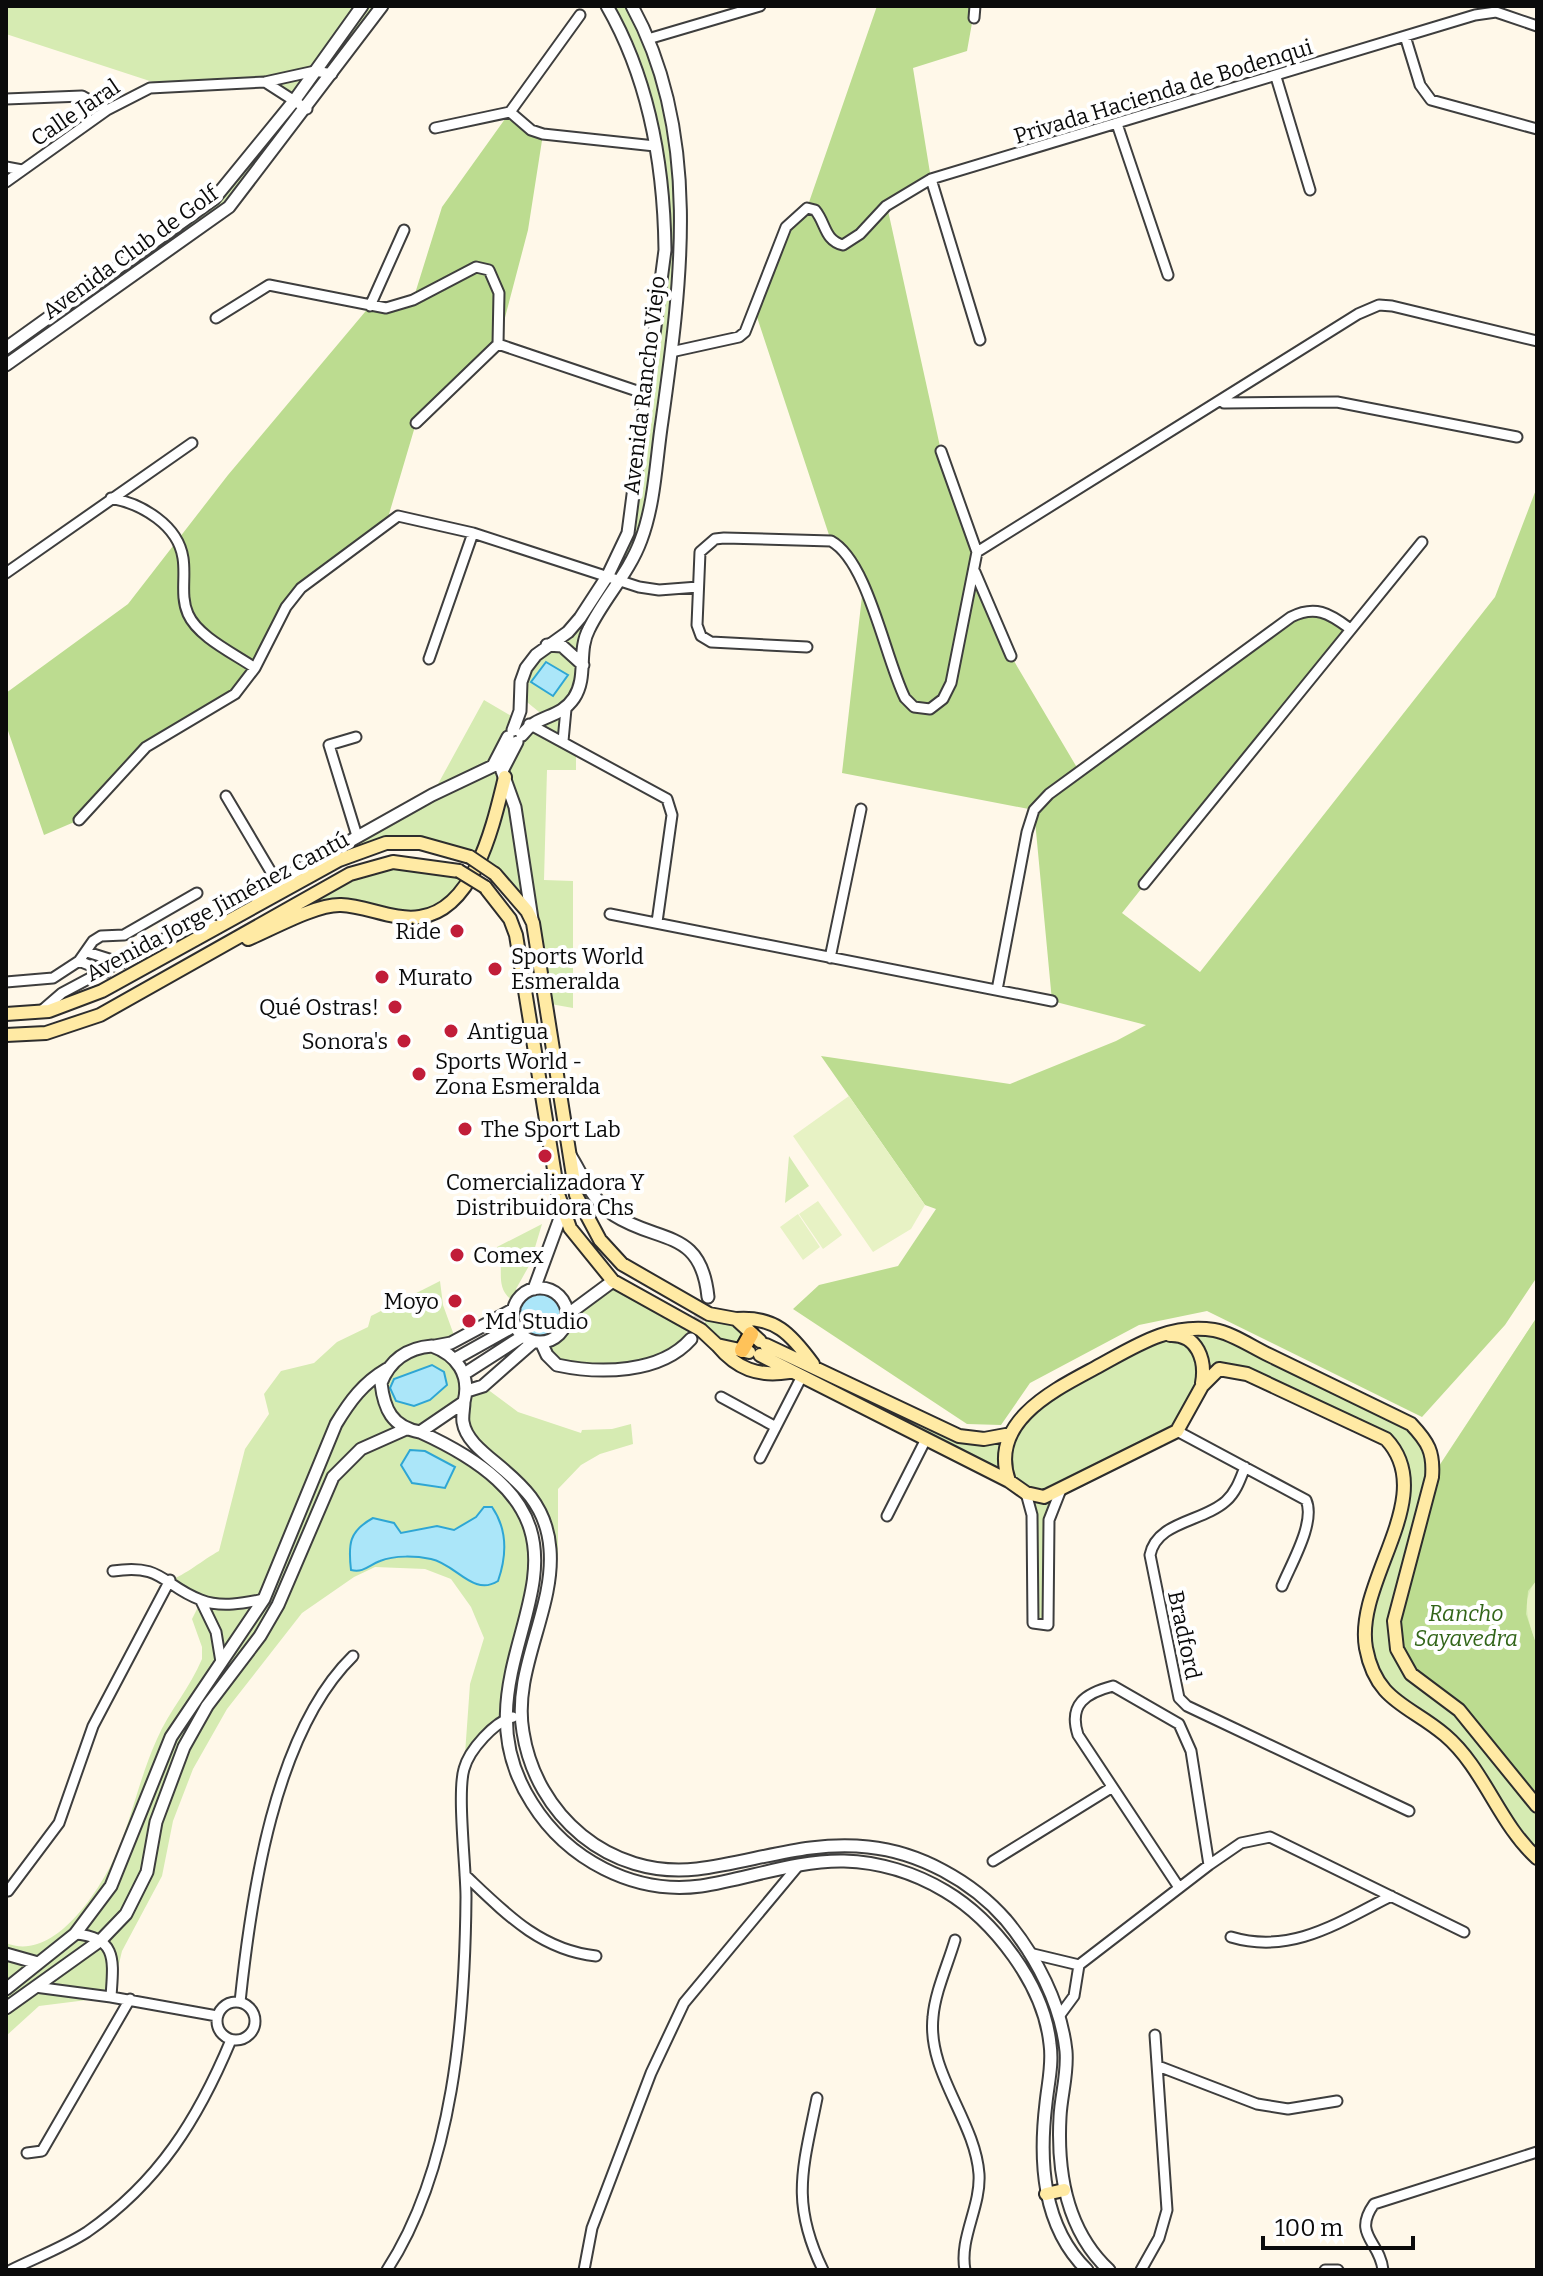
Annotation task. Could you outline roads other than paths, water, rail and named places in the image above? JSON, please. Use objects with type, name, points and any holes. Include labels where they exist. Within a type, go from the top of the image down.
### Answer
[{"type":"main road","points":[[204,956],[328,907],[339,905],[418,918],[445,907],[462,891],[486,849],[500,771]]},
{"type":"main road","name":"Avenida Jorge Jiménez Cantú","points":[[6,1014],[40,1012],[102,991],[256,903],[339,860],[386,843],[420,843],[470,857],[495,874],[527,911],[533,923],[576,1195],[600,1240],[635,1273],[709,1314],[772,1321],[796,1341],[813,1364]]},
{"type":"main road","name":"Avenida Jorge Jiménez Cantú","points":[[6,1035],[46,1033],[100,1015],[323,887],[374,866],[393,862],[459,871],[485,887],[510,919],[516,935],[563,1210],[587,1253],[613,1281],[701,1330],[728,1358],[749,1371],[795,1375]]},
{"type":"main road","points":[[701,1330],[709,1314]]},
{"type":"main road","points":[[736,1319],[757,1347],[795,1375],[1009,1481],[1026,1493],[1044,1497],[1060,1492],[1177,1431],[1202,1386],[1219,1369],[1247,1374],[1386,1439],[1399,1454],[1406,1486],[1364,1629],[1371,1666],[1381,1687],[1397,1704],[1446,1735],[1537,1858]]},
{"type":"main road","points":[[1009,1481],[1004,1466],[1011,1434],[1027,1411],[1045,1395],[1154,1336],[1193,1327],[1219,1330],[1411,1424],[1427,1440],[1433,1456],[1432,1477],[1394,1621],[1397,1649],[1411,1674],[1459,1710],[1537,1806]]},
{"type":"main road","points":[[1154,1336],[1176,1335],[1190,1340],[1200,1352],[1205,1367],[1202,1386]]},
{"type":"main road","points":[[717,1345],[757,1347],[813,1364],[959,1436],[984,1439],[1011,1434]]},
{"type":"main road","points":[[1046,2194],[1064,2190]]},
{"type":"street","name":"Avenida Club de Golf","points":[[6,348],[203,209],[224,189],[294,101],[362,6]]},
{"type":"street","name":"Avenida Club de Golf","points":[[6,365],[229,207],[307,109],[382,6]]},
{"type":"street","name":"Avenida Rancho Viejo","points":[[500,771],[518,734],[521,682],[526,668],[547,645],[574,625],[608,575],[628,533],[656,322],[665,240],[665,210],[655,146],[639,79],[622,32],[607,6]]},
{"type":"street","name":"Avenida Rancho Viejo","points":[[566,709],[581,682],[584,641],[589,628],[621,580],[646,526],[674,323],[681,231],[679,164],[648,39],[632,6]]},
{"type":"street","points":[[974,18],[975,6]]},
{"type":"street","points":[[648,39],[755,7]]},
{"type":"street","name":"Privada Hacienda de Bodenqui","points":[[671,352],[739,337],[745,332],[786,227],[807,208],[815,210],[823,219],[825,232],[833,242],[843,245],[860,234],[886,206],[931,179],[1485,12],[1507,15],[1537,26]]},
{"type":"street","points":[[435,128],[510,112],[580,15]]},
{"type":"street","points":[[622,32],[626,22],[632,19],[641,21]]},
{"type":"street","points":[[1405,36],[1420,85],[1431,100],[1537,129]]},
{"type":"street","name":"Calle Jaral","points":[[6,182],[137,92],[162,85],[265,82],[315,71],[332,74]]},
{"type":"street","name":"Privada Hacienda de Bodenqui","points":[[1276,77],[1310,190]]},
{"type":"street","points":[[265,82],[307,109]]},
{"type":"street","points":[[6,99],[82,96],[107,110]]},
{"type":"street","points":[[510,112],[531,130],[543,134],[655,146]]},
{"type":"street","name":"Privada Hacienda de Bodenqui","points":[[1117,124],[1168,275]]},
{"type":"street","points":[[6,167],[22,170]]},
{"type":"street","points":[[931,179],[980,340]]},
{"type":"street","points":[[370,306],[404,230]]},
{"type":"street","points":[[216,318],[269,285],[370,306],[400,306],[465,270],[476,267],[489,270],[499,293],[498,344],[416,423]]},
{"type":"street","points":[[977,552],[1358,314],[1379,305],[1537,341]]},
{"type":"street","points":[[656,322],[674,323]]},
{"type":"street","points":[[498,344],[646,394]]},
{"type":"street","points":[[1220,403],[1337,402],[1517,437]]},
{"type":"street","points":[[644,414],[662,415]]},
{"type":"street","points":[[6,573],[192,443]]},
{"type":"street","points":[[807,647],[711,642],[701,636],[697,625],[700,552],[715,539],[831,541],[843,548],[851,558],[905,698],[914,707],[930,709],[943,699],[951,683],[977,552],[941,451]]},
{"type":"street","points":[[111,498],[136,506],[172,532],[183,558],[184,599],[188,614],[202,631],[255,668]]},
{"type":"street","points":[[79,820],[146,747],[235,694],[255,668],[286,607],[301,588],[387,521],[408,516],[659,590],[698,587]]},
{"type":"street","points":[[429,659],[473,533]]},
{"type":"street","points":[[1144,884],[1349,628],[1422,542]]},
{"type":"street","points":[[975,572],[1011,656]]},
{"type":"street","points":[[997,990],[1027,832],[1034,810],[1049,794],[1291,617],[1305,610],[1316,610],[1331,615],[1349,628]]},
{"type":"street","points":[[547,645],[562,646],[583,665]]},
{"type":"street","points":[[522,698],[527,706],[545,716]]},
{"type":"street","points":[[518,734],[545,716],[566,709],[563,741]]},
{"type":"street","points":[[518,734],[563,741],[667,799],[672,815],[657,922]]},
{"type":"street","points":[[356,737],[329,745],[357,836]]},
{"type":"street","points":[[256,903],[277,882],[357,836],[500,771],[515,807],[533,923]]},
{"type":"street","points":[[226,796],[277,882]]},
{"type":"street","points":[[830,958],[861,809]]},
{"type":"street","points":[[6,982],[53,978],[79,961],[101,936],[124,935],[197,893]]},
{"type":"street","points":[[610,914],[1052,1001]]},
{"type":"street","points":[[40,1012],[62,993],[199,920],[217,926]]},
{"type":"street","points":[[87,952],[122,963]]},
{"type":"street","points":[[79,961],[106,972]]},
{"type":"street","points":[[570,1154],[596,1199],[611,1214],[668,1235],[696,1256],[706,1275],[708,1297]]},
{"type":"street","points":[[534,1289],[563,1210]]},
{"type":"street","points":[[468,1372],[504,1348],[561,1334],[567,1315],[613,1281]]},
{"type":"street","points":[[514,1326],[514,1309],[518,1299],[534,1289],[543,1288],[559,1295],[567,1315]]},
{"type":"street","points":[[8,1985],[75,1934],[96,1909],[123,1861],[142,1803],[171,1737],[264,1599],[336,1424],[369,1379],[407,1352],[451,1343],[514,1309]]},
{"type":"street","points":[[459,1357],[514,1326]]},
{"type":"street","points":[[514,1326],[557,1365],[636,1367],[667,1358],[691,1339]]},
{"type":"street","points":[[420,1432],[483,1386],[532,1340]]},
{"type":"street","points":[[432,1346],[459,1357],[468,1372],[463,1423],[470,1438],[535,1497],[548,1527],[548,1584],[520,1715],[529,1763],[540,1788],[571,1829],[599,1850],[660,1868],[696,1869],[828,1846],[868,1847],[905,1855],[939,1870],[987,1901],[1029,1953],[1060,2015],[1066,2052],[1059,2160],[1064,2190],[1075,2223],[1109,2270]]},
{"type":"street","points":[[387,1369],[381,1383],[386,1410],[406,1429],[420,1432],[456,1449],[491,1472],[520,1503],[534,1531],[532,1590],[504,1719],[516,1773],[530,1801],[566,1844],[601,1868],[633,1880],[699,1886],[798,1866],[844,1861],[911,1874],[953,1896],[997,1933],[1045,2016],[1051,2045],[1041,2156],[1046,2194],[1060,2231],[1087,2270]]},
{"type":"street","points":[[760,1458],[776,1427],[795,1375]]},
{"type":"street","points":[[721,1397],[776,1427]]},
{"type":"street","points":[[6,2008],[101,1940],[126,1914],[147,1872],[156,1822],[184,1747],[207,1706],[260,1636],[278,1605],[333,1477],[361,1449],[406,1429]]},
{"type":"street","points":[[1177,1431],[1301,1494],[1310,1508],[1282,1586]]},
{"type":"street","points":[[887,1516],[926,1439]]},
{"type":"street","name":"Bradford","points":[[1245,1467],[1226,1501],[1162,1534],[1153,1543],[1150,1555],[1179,1698],[1187,1706],[1409,1811]]},
{"type":"street","points":[[1026,1493],[1032,1515],[1033,1623],[1048,1625],[1049,1520],[1060,1492]]},
{"type":"street","points":[[113,1571],[134,1568],[170,1580],[201,1601],[235,1605],[264,1599]]},
{"type":"street","points":[[8,1891],[59,1823],[93,1726],[170,1580]]},
{"type":"street","points":[[201,1601],[216,1632],[221,1662]]},
{"type":"street","points":[[240,2002],[249,1915],[262,1850],[282,1785],[327,1687],[353,1656]]},
{"type":"street","points":[[1178,1886],[1111,1788],[1074,1722],[1075,1708],[1088,1693],[1113,1686],[1179,1724],[1191,1751],[1209,1865]]},
{"type":"street","points":[[387,2270],[428,2181],[457,2054],[463,1986],[464,1768],[476,1748],[504,1719],[520,1715]]},
{"type":"street","points":[[993,1861],[1111,1788]]},
{"type":"street","points":[[1060,2015],[1074,1996],[1079,1965],[1178,1886],[1241,1843],[1270,1837],[1464,1932]]},
{"type":"street","points":[[584,2270],[592,2228],[651,2073],[684,2003],[798,1866]]},
{"type":"street","points":[[465,1875],[541,1941],[572,1953],[596,1956]]},
{"type":"street","points":[[1231,1937],[1254,1944],[1278,1945],[1328,1927],[1391,1896]]},
{"type":"street","points":[[75,1934],[101,1940],[110,1949],[113,1965],[111,1997]]},
{"type":"street","points":[[955,1940],[932,2018],[942,2072],[979,2171],[980,2190],[963,2260],[965,2270]]},
{"type":"street","points":[[1029,1953],[1079,1965]]},
{"type":"street","points":[[6,1954],[38,1963]]},
{"type":"street","points":[[8,1985],[130,1999],[217,2016]]},
{"type":"street","points":[[27,2153],[42,2151],[50,2142],[73,2094],[130,1999]]},
{"type":"street","points":[[240,2002],[250,2008],[255,2019],[252,2031],[243,2039],[231,2040],[217,2026],[217,2016],[226,2004],[240,2002]]},
{"type":"street","points":[[1141,2270],[1159,2238],[1167,2210],[1155,2035]]},
{"type":"street","points":[[11,2270],[86,2233],[149,2181],[206,2101],[231,2040]]},
{"type":"street","points":[[1158,2066],[1257,2104],[1288,2109],[1337,2101]]},
{"type":"street","points":[[817,2098],[800,2200],[807,2232],[823,2270]]},
{"type":"street","points":[[1383,2270],[1364,2228],[1366,2215],[1374,2204],[1537,2152]]},
{"type":"street","points":[[1325,2270],[1338,2270]]},
{"type":"water","points":[[546,662],[568,675],[553,696],[531,682]]},
{"type":"water","points":[[540,1288],[559,1296],[567,1315],[559,1334],[540,1342],[521,1334],[513,1315],[521,1296]]},
{"type":"water","points":[[432,1365],[444,1372],[447,1385],[430,1400],[414,1406],[396,1401],[390,1388],[394,1379]]},
{"type":"water","points":[[410,1450],[425,1451],[455,1467],[445,1488],[412,1483],[401,1465]]},
{"type":"water","points":[[484,1507],[492,1507],[503,1534],[503,1562],[498,1581],[480,1585],[440,1562],[419,1557],[392,1558],[363,1570],[351,1570],[352,1539],[359,1528],[373,1518],[394,1523],[401,1533],[437,1526],[454,1530],[476,1517]]},
{"type":"tunnel","points":[[692,1335],[708,1297]]},
{"type":"place","name":"Ride","points":[[457,931]]},
{"type":"place","name":"Sports World Esmeralda","points":[[495,969]]},
{"type":"place","name":"Murato","points":[[382,977]]},
{"type":"place","name":"Qué Ostras!","points":[[395,1007]]},
{"type":"place","name":"Antigua","points":[[451,1031]]},
{"type":"place","name":"Sonora's","points":[[404,1041]]},
{"type":"place","name":"Sports World - Zona Esmeralda","points":[[419,1074]]},
{"type":"place","name":"The Sport Lab","points":[[465,1129]]},
{"type":"place","name":"Comercializadora Y Distribuidora Chs","points":[[545,1156]]},
{"type":"place","name":"Comex","points":[[457,1255]]},
{"type":"place","name":"Moyo","points":[[455,1301]]},
{"type":"place","name":"Md Studio","points":[[469,1321]]},
{"type":"park label","name":"Rancho Sayavedra","points":[[1466,1626]]}]
